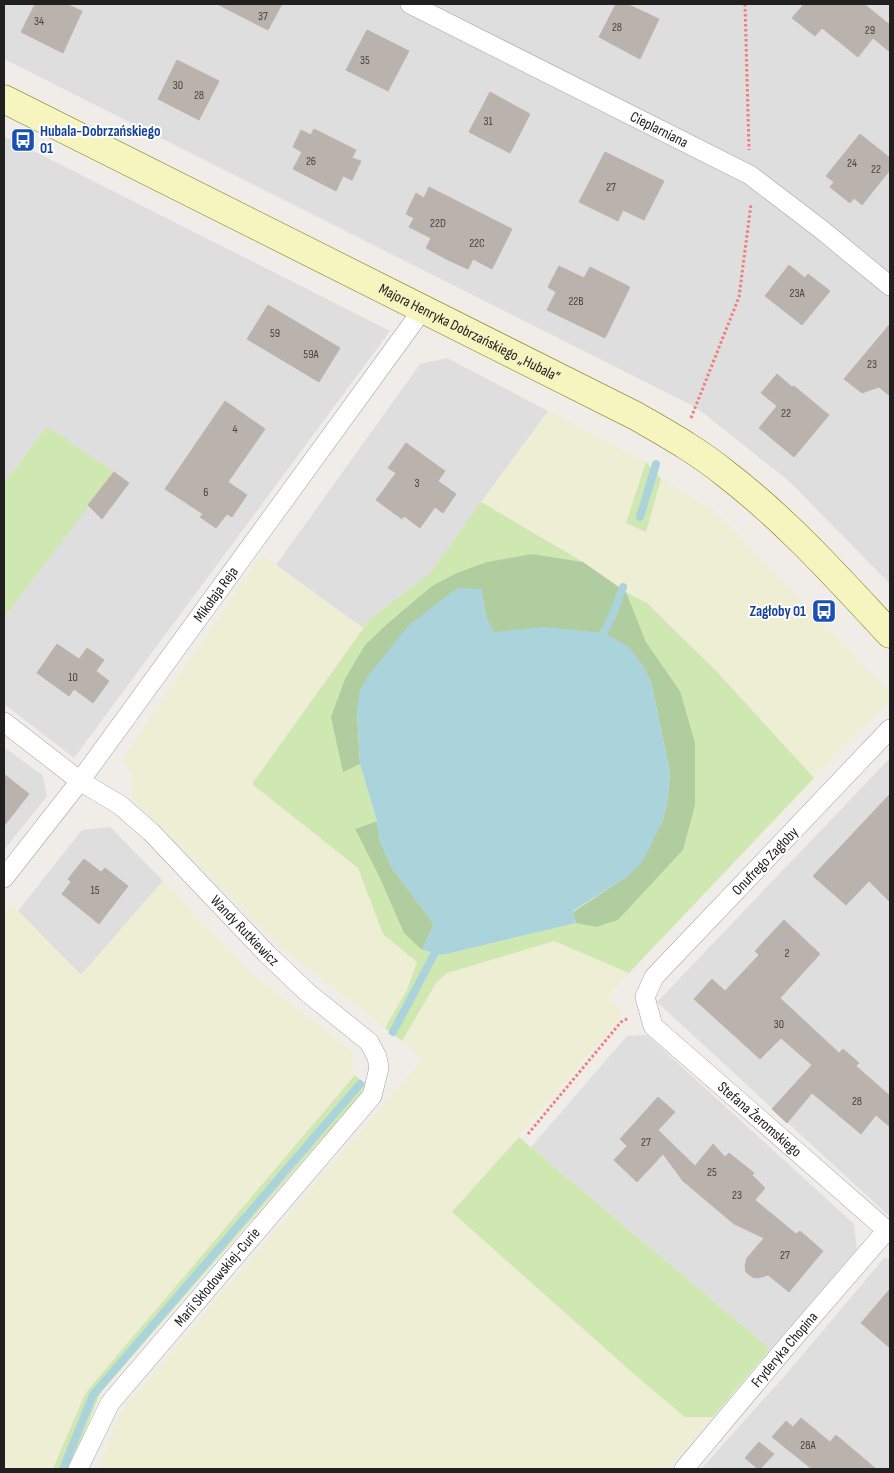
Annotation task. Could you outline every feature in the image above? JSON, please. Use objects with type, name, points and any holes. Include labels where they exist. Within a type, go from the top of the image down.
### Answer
[{"type":"street","name":"Cieplarniana","points":[[410,4],[750,175],[822,230],[890,286]]},
{"type":"street","name":"Majora Henryka Dobrzańskiego „Hubala”","points":[[4,98],[636,416],[682,442],[726,473],[769,509],[890,634]]},
{"type":"street","name":"Mikołaja Reja","points":[[4,878],[80,781],[423,309]]},
{"type":"street","name":"Wandy Rutkiewicz","points":[[4,722],[80,781],[120,804],[151,832],[267,954],[308,993],[369,1042],[377,1057],[379,1068],[372,1096]]},
{"type":"street","name":"Onufrego Zagłoby","points":[[647,1003],[654,977],[890,729]]},
{"type":"street","name":"Stefana Żeromskiego","points":[[647,1003],[653,1026],[888,1231]]},
{"type":"street","name":"Marii Skłodowskiej-Curie","points":[[78,1469],[110,1403],[372,1096]]},
{"type":"street","name":"Fryderyka Chopina","points":[[684,1469],[786,1347],[888,1231]]},
{"type":"path","points":[[682,442],[739,297],[751,202],[745,4]]},
{"type":"path","points":[[528,1134],[621,1022],[647,1003]]},
{"type":"shaded area","points":[[4,4],[890,4],[890,584],[791,483],[697,408],[4,59]]},
{"type":"shaded area","points":[[4,136],[390,331],[74,758],[4,704],[4,618],[113,472],[47,426],[4,483]]},
{"type":"shaded area","points":[[447,358],[548,411],[429,574],[370,619],[363,628],[276,565],[420,364]]},
{"type":"shaded area","points":[[4,747],[43,776],[47,796],[4,850]]},
{"type":"shaded area","points":[[890,758],[890,1217],[657,1002]]},
{"type":"shaded area","points":[[110,827],[163,881],[81,975],[18,911],[82,830]]},
{"type":"shaded area","points":[[647,1035],[854,1224],[857,1249],[770,1349],[531,1147],[627,1036]]},
{"type":"shaded area","points":[[885,1257],[890,1260],[890,1469],[701,1469],[789,1371]]},
{"type":"green space","points":[[548,411],[646,462],[626,523],[646,532],[661,479],[714,510],[890,692],[890,700],[814,778],[717,672],[647,603],[626,592],[583,562],[481,502]]},
{"type":"green space","points":[[47,426],[114,472],[4,618],[4,483]]},
{"type":"green space","points":[[646,462],[661,479],[646,532],[626,523]]},
{"type":"green space","points":[[481,502],[583,562],[533,554],[432,586],[365,645],[343,771],[360,764],[377,821],[355,829],[380,878],[422,950],[442,955],[576,923],[596,927],[618,920],[683,850],[680,691],[646,642],[626,592],[647,603],[717,672],[814,778],[629,973],[554,941],[447,973],[436,983],[402,1041],[385,1028],[407,990],[417,962],[383,934],[358,868],[252,784],[370,619],[429,574]]},
{"type":"green space","points":[[261,554],[363,628],[252,784],[358,868],[383,933],[417,962],[407,990],[385,1028],[278,945],[134,800],[131,773],[122,760]]},
{"type":"green space","points":[[533,554],[583,562],[626,592],[646,642],[680,691],[695,743],[695,805],[683,850],[618,920],[596,927],[576,923],[573,912],[629,875],[662,822],[667,803],[670,773],[651,682],[641,663],[493,632],[486,617],[481,589],[357,712],[360,764],[343,772],[331,717],[345,679],[365,645],[432,586],[457,573],[487,562]]},
{"type":"green space","points":[[377,821],[380,841],[392,868],[434,924],[422,950],[404,933],[380,878],[355,829]]},
{"type":"green space","points":[[163,881],[251,973],[352,1051],[355,1075],[92,1385],[84,1396],[53,1469],[4,1469],[4,914],[11,904],[81,975]]},
{"type":"green space","points":[[554,941],[629,973],[608,997],[624,1013],[453,1212],[635,1375],[685,1416],[713,1417],[668,1469],[98,1469],[122,1410],[422,1059],[402,1041],[436,983],[447,973]]},
{"type":"green space","points":[[355,1075],[365,1084],[358,1101],[318,1143],[102,1391],[70,1469],[53,1469],[84,1396],[92,1385]]},
{"type":"green space","points":[[519,1137],[770,1349],[713,1417],[685,1417],[452,1212]]},
{"type":"water","points":[[457,588],[481,589],[486,617],[494,632],[544,627],[605,633],[629,647],[641,663],[651,682],[670,773],[667,803],[662,822],[643,861],[629,875],[573,911],[576,923],[442,955],[422,950],[434,924],[392,868],[380,841],[377,821],[360,764],[357,712],[360,690],[367,677],[409,625]]},
{"type":"building","points":[[35,4],[66,4],[82,11],[63,53],[21,32]]},
{"type":"building","points":[[217,4],[282,4],[268,30]]},
{"type":"building","points":[[616,4],[627,4],[659,19],[640,59],[599,37]]},
{"type":"building","points":[[804,4],[864,4],[890,25],[890,52],[873,38],[858,57],[822,28],[815,36],[792,18]]},
{"type":"building","points":[[367,30],[409,51],[388,91],[346,70]]},
{"type":"building","points":[[177,60],[219,81],[199,120],[158,99]]},
{"type":"building","points":[[490,92],[530,114],[510,153],[469,132]]},
{"type":"building","points":[[314,129],[356,150],[352,158],[361,161],[352,180],[343,176],[336,191],[293,169],[302,152],[293,147],[301,130],[311,135]]},
{"type":"building","points":[[860,134],[890,158],[890,170],[862,205],[854,198],[850,203],[830,187],[834,182],[826,176]]},
{"type":"building","points":[[605,152],[664,181],[644,220],[623,210],[618,221],[579,202]]},
{"type":"building","points":[[429,187],[512,229],[492,269],[473,259],[468,269],[446,259],[426,248],[431,238],[409,227],[414,218],[406,214],[416,193],[424,198]]},
{"type":"building","points":[[789,265],[805,278],[808,274],[830,291],[802,325],[765,296]]},
{"type":"building","points":[[559,266],[584,278],[590,267],[630,287],[605,338],[547,310],[556,292],[548,287]]},
{"type":"building","points":[[268,305],[340,348],[319,382],[247,339]]},
{"type":"building","points":[[890,324],[890,396],[879,387],[862,393],[844,379]]},
{"type":"building","points":[[777,374],[829,415],[794,457],[759,428],[777,406],[761,393]]},
{"type":"building","points":[[225,401],[265,429],[228,482],[247,495],[232,517],[227,514],[216,528],[200,517],[203,514],[165,489]]},
{"type":"building","points":[[406,443],[445,471],[438,481],[456,494],[443,513],[435,507],[420,528],[404,516],[402,519],[376,500],[396,473],[388,468]]},
{"type":"building","points":[[114,472],[129,483],[102,519],[88,505]]},
{"type":"building","points":[[57,644],[79,659],[87,648],[104,660],[96,671],[109,681],[93,703],[74,689],[69,696],[37,673]]},
{"type":"building","points":[[4,774],[29,794],[4,826]]},
{"type":"building","points":[[890,794],[890,902],[869,881],[846,905],[813,876]]},
{"type":"building","points":[[84,859],[101,872],[105,868],[128,886],[99,924],[62,894],[71,882],[68,879]]},
{"type":"building","points":[[784,920],[820,954],[780,998],[839,1053],[843,1049],[859,1063],[856,1066],[890,1096],[890,1127],[876,1115],[861,1134],[812,1093],[787,1123],[772,1109],[812,1065],[781,1038],[760,1059],[694,999],[712,979],[725,991],[759,955],[755,951]]},
{"type":"building","points":[[658,1097],[675,1112],[658,1130],[695,1166],[713,1144],[725,1157],[729,1153],[754,1173],[752,1175],[765,1188],[755,1200],[796,1234],[800,1231],[823,1251],[789,1292],[768,1275],[758,1278],[752,1277],[746,1272],[747,1258],[764,1238],[734,1224],[683,1181],[663,1154],[637,1182],[614,1160],[627,1146],[620,1139]]},
{"type":"building","points":[[890,1289],[890,1348],[861,1323]]},
{"type":"building","points":[[801,1418],[830,1442],[836,1435],[876,1469],[812,1469],[772,1437],[786,1421],[793,1427]]},
{"type":"building","points":[[759,1442],[774,1454],[758,1469],[745,1458]]},
{"type":"waterway","points":[[640,517],[656,464]]},
{"type":"waterway","points":[[599,642],[614,612],[623,587]]},
{"type":"waterway","points":[[393,1032],[439,945]]},
{"type":"waterway","points":[[63,1469],[93,1395],[360,1084]]},
{"type":"place","name":"Hubala-Dobrzańskiego 01","points":[[23,140]]},
{"type":"place","name":"Zagłoby 01","points":[[824,611]]}]
